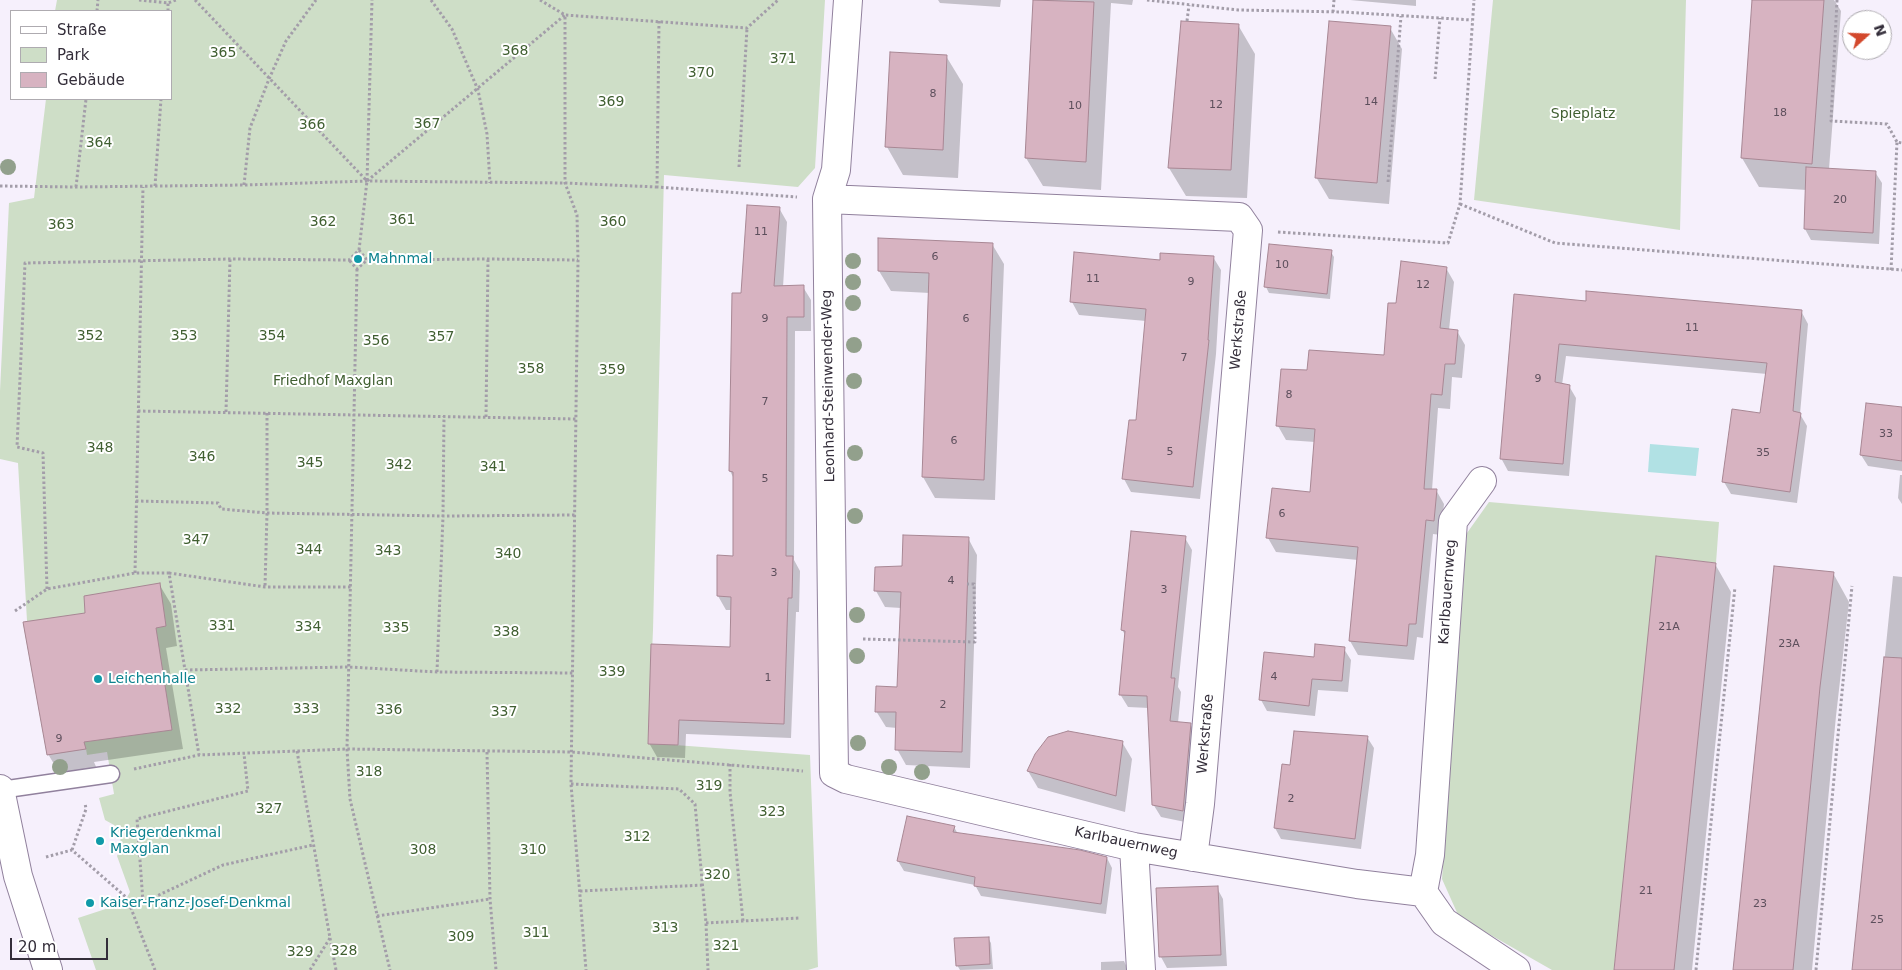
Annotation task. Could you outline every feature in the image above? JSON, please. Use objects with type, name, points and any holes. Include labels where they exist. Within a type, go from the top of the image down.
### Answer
[{"type":"street","name":"Leonhard-Steinwender-Weg","points":[[834,774],[826,199],[836,170],[848,0]]},
{"type":"street","points":[[826,199],[1239,217],[1248,230]]},
{"type":"street","name":"Werkstraße","points":[[1193,857],[1200,804],[1248,230]]},
{"type":"street","name":"Karlbauernweg","points":[[834,774],[846,779],[1134,847],[1357,884],[1423,892],[1430,855],[1453,521],[1482,481]]},
{"type":"street","points":[[0,789],[9,878],[48,970]]},
{"type":"street","points":[[1134,847],[1141,970]]},
{"type":"street","points":[[1423,892],[1444,922],[1516,970]]},
{"type":"lane","points":[[0,789],[111,774]]},
{"type":"path","points":[[139,0],[168,3],[176,0]]},
{"type":"path","points":[[195,0],[368,181]]},
{"type":"path","points":[[244,185],[250,128],[269,79],[286,40],[316,0]]},
{"type":"path","points":[[349,260],[359,250],[368,181],[372,0]]},
{"type":"path","points":[[431,0],[452,29],[478,90],[487,134],[490,183]]},
{"type":"path","points":[[540,0],[565,15],[659,20],[746,28]]},
{"type":"path","points":[[739,167],[746,28],[778,0]]},
{"type":"path","points":[[1148,0],[1189,5],[1222,6],[1238,10],[1333,12],[1472,20]]},
{"type":"path","points":[[1333,12],[1334,0]]},
{"type":"path","points":[[1248,230],[1448,243],[1460,204],[1474,0]]},
{"type":"path","points":[[1837,0],[1831,121],[1887,124],[1897,142],[1892,270]]},
{"type":"path","points":[[168,3],[168,10]]},
{"type":"path","points":[[1187,21],[1189,5]]},
{"type":"path","points":[[368,181],[565,15]]},
{"type":"path","points":[[565,15],[565,183],[577,215],[578,260],[572,784],[586,970]]},
{"type":"path","points":[[1388,182],[1401,16]]},
{"type":"path","points":[[1434,79],[1440,18]]},
{"type":"path","points":[[657,187],[659,20]]},
{"type":"path","points":[[76,187],[86,100]]},
{"type":"path","points":[[155,186],[162,100]]},
{"type":"path","points":[[1897,142],[1902,143]]},
{"type":"path","points":[[0,186],[244,185],[368,181],[565,183],[657,187],[826,199]]},
{"type":"path","points":[[134,573],[143,186]]},
{"type":"path","points":[[1460,204],[1555,243],[1902,270]]},
{"type":"path","points":[[359,250],[367,260]]},
{"type":"path","points":[[226,412],[230,259]]},
{"type":"path","points":[[47,589],[43,453],[17,447],[25,263],[230,259],[349,260],[358,269]]},
{"type":"path","points":[[486,417],[488,259]]},
{"type":"path","points":[[390,970],[350,799],[347,749],[358,269],[367,260],[578,260]]},
{"type":"path","points":[[138,411],[576,419]]},
{"type":"path","points":[[265,586],[267,413]]},
{"type":"path","points":[[437,672],[443,516],[444,416]]},
{"type":"path","points":[[136,501],[218,503],[221,509],[267,513],[443,516],[575,515]]},
{"type":"path","points":[[15,611],[47,589],[134,573],[169,573],[265,586],[351,586]]},
{"type":"path","points":[[169,573],[199,755]]},
{"type":"path","points":[[832,638],[975,642],[974,584],[967,584]]},
{"type":"path","points":[[1696,970],[1735,586]]},
{"type":"path","points":[[1816,970],[1852,586]]},
{"type":"path","points":[[185,670],[349,667],[437,672],[573,673]]},
{"type":"path","points":[[111,774],[199,755],[347,749],[572,752],[834,774]]},
{"type":"path","points":[[297,751],[336,970]]},
{"type":"path","points":[[487,752],[490,899],[496,970]]},
{"type":"path","points":[[143,902],[137,820],[248,791],[244,754]]},
{"type":"path","points":[[730,764],[730,792],[743,921]]},
{"type":"path","points":[[72,850],[86,810],[84,778]]},
{"type":"path","points":[[572,784],[680,789],[696,804],[708,970]]},
{"type":"path","points":[[131,908],[223,865],[313,845]]},
{"type":"path","points":[[45,858],[72,850]]},
{"type":"path","points":[[72,850],[127,898],[155,970]]},
{"type":"path","points":[[580,891],[703,885]]},
{"type":"path","points":[[378,916],[490,899]]},
{"type":"path","points":[[706,923],[799,918]]},
{"type":"path","points":[[310,970],[330,938]]},
{"type":"green space","name":"Friedhof Maxglan","points":[[57,0],[825,0],[815,168],[798,187],[664,175],[653,630],[648,743],[810,755],[818,967],[808,970],[96,970],[78,918],[124,903],[130,892],[117,856],[121,847],[120,834],[114,825],[105,820],[99,798],[114,794],[107,752],[87,755],[86,749],[47,755],[23,623],[27,621],[18,463],[0,459],[0,391],[9,203],[34,198],[46,100],[172,100],[172,10],[55,10]]},
{"type":"green space","name":"Spieplatz","points":[[1493,0],[1686,0],[1680,230],[1474,200]]},
{"type":"green space","points":[[1489,502],[1719,522],[1716,563],[1657,556],[1614,970],[1552,970],[1459,917],[1442,879],[1467,533]]},
{"type":"shaded area","points":[[1650,444],[1699,448],[1696,476],[1648,472]]},
{"type":"building","points":[[1033,0],[1094,2],[1086,162],[1025,158]]},
{"type":"building","points":[[1752,0],[1824,0],[1812,164],[1741,158]]},
{"type":"building","points":[[1181,21],[1239,24],[1231,170],[1168,168]]},
{"type":"building","points":[[1329,21],[1391,26],[1377,183],[1315,178]]},
{"type":"building","points":[[890,52],[947,55],[943,150],[885,147]]},
{"type":"building","points":[[1806,167],[1876,171],[1873,233],[1804,229]]},
{"type":"building","points":[[747,205],[780,207],[774,286],[804,285],[804,317],[787,317],[786,556],[793,556],[792,598],[788,598],[784,724],[679,720],[678,745],[648,744],[651,644],[730,647],[731,597],[717,596],[717,555],[733,556],[733,472],[729,471],[732,293],[741,293]]},
{"type":"building","points":[[878,238],[993,243],[984,480],[922,477],[929,273],[878,271]]},
{"type":"building","points":[[1269,244],[1332,250],[1327,294],[1264,287]]},
{"type":"building","points":[[1074,252],[1160,260],[1160,253],[1214,256],[1209,340],[1193,487],[1122,479],[1129,420],[1136,420],[1146,309],[1070,302]]},
{"type":"building","points":[[1401,261],[1447,267],[1440,328],[1458,330],[1455,364],[1445,364],[1442,395],[1431,394],[1424,489],[1437,489],[1434,521],[1426,520],[1416,624],[1409,624],[1407,646],[1349,641],[1358,547],[1266,538],[1272,488],[1310,492],[1315,429],[1276,426],[1281,369],[1307,370],[1309,350],[1384,355],[1388,303],[1396,303]]},
{"type":"building","points":[[1586,291],[1802,310],[1793,411],[1801,413],[1790,492],[1722,482],[1732,409],[1760,413],[1767,363],[1559,344],[1555,382],[1570,385],[1563,464],[1500,459],[1514,294],[1586,301]]},
{"type":"building","points":[[1866,403],[1902,407],[1902,461],[1860,455]]},
{"type":"building","points":[[1131,531],[1186,536],[1171,678],[1175,678],[1170,721],[1191,723],[1183,811],[1152,805],[1147,696],[1119,695],[1125,631],[1121,630]]},
{"type":"building","points":[[903,535],[969,537],[962,752],[895,750],[896,712],[875,712],[876,686],[897,687],[901,592],[874,591],[875,567],[902,566]]},
{"type":"building","points":[[1656,556],[1716,563],[1674,970],[1614,970]]},
{"type":"building","points":[[1774,566],[1834,572],[1820,687],[1793,970],[1733,970]]},
{"type":"building","name":"Leichenhalle","points":[[160,583],[166,626],[156,628],[172,730],[84,742],[86,749],[47,755],[23,622],[85,613],[84,596]]},
{"type":"building","points":[[1315,644],[1345,647],[1342,681],[1312,679],[1309,706],[1259,700],[1264,652],[1314,657]]},
{"type":"building","points":[[1884,657],[1902,658],[1902,970],[1852,970]]},
{"type":"building","points":[[1068,731],[1123,741],[1116,796],[1027,771],[1035,754],[1048,737]]},
{"type":"building","points":[[1294,731],[1368,736],[1355,839],[1274,828],[1282,764],[1290,765]]},
{"type":"building","points":[[907,816],[955,826],[953,832],[1080,850],[1107,857],[1101,904],[974,886],[975,877],[897,861]]},
{"type":"building","points":[[1218,886],[1221,955],[1159,957],[1156,888]]},
{"type":"building","points":[[989,937],[990,964],[956,966],[954,938]]},
{"type":"place","name":"Mahnmal","points":[[358,259]]},
{"type":"place","name":"Leichenhalle","points":[[98,679]]},
{"type":"place","name":"Kriegerdenkmal Maxglan","points":[[100,841]]},
{"type":"place","name":"Kaiser-Franz-Josef-Denkmal","points":[[90,903]]},
{"type":"park label","name":"368","points":[[515,51]]},
{"type":"park label","name":"365","points":[[223,53]]},
{"type":"park label","name":"371","points":[[783,59]]},
{"type":"park label","name":"370","points":[[701,73]]},
{"type":"park label","name":"369","points":[[611,102]]},
{"type":"park label","name":"367","points":[[427,124]]},
{"type":"park label","name":"366","points":[[312,125]]},
{"type":"park label","name":"364","points":[[99,143]]},
{"type":"park label","name":"361","points":[[402,220]]},
{"type":"park label","name":"362","points":[[323,222]]},
{"type":"park label","name":"360","points":[[613,222]]},
{"type":"park label","name":"363","points":[[61,225]]},
{"type":"park label","name":"352","points":[[90,336]]},
{"type":"park label","name":"353","points":[[184,336]]},
{"type":"park label","name":"354","points":[[272,336]]},
{"type":"park label","name":"357","points":[[441,337]]},
{"type":"park label","name":"356","points":[[376,341]]},
{"type":"park label","name":"358","points":[[531,369]]},
{"type":"park label","name":"359","points":[[612,370]]},
{"type":"park label","name":"348","points":[[100,448]]},
{"type":"park label","name":"346","points":[[202,457]]},
{"type":"park label","name":"345","points":[[310,463]]},
{"type":"park label","name":"342","points":[[399,465]]},
{"type":"park label","name":"341","points":[[493,467]]},
{"type":"park label","name":"347","points":[[196,540]]},
{"type":"park label","name":"344","points":[[309,550]]},
{"type":"park label","name":"343","points":[[388,551]]},
{"type":"park label","name":"340","points":[[508,554]]},
{"type":"park label","name":"331","points":[[222,626]]},
{"type":"park label","name":"334","points":[[308,627]]},
{"type":"park label","name":"335","points":[[396,628]]},
{"type":"park label","name":"338","points":[[506,632]]},
{"type":"park label","name":"339","points":[[612,672]]},
{"type":"park label","name":"332","points":[[228,709]]},
{"type":"park label","name":"333","points":[[306,709]]},
{"type":"park label","name":"336","points":[[389,710]]},
{"type":"park label","name":"337","points":[[504,712]]},
{"type":"park label","name":"318","points":[[369,772]]},
{"type":"park label","name":"319","points":[[709,786]]},
{"type":"park label","name":"327","points":[[269,809]]},
{"type":"park label","name":"323","points":[[772,812]]},
{"type":"park label","name":"312","points":[[637,837]]},
{"type":"park label","name":"308","points":[[423,850]]},
{"type":"park label","name":"310","points":[[533,850]]},
{"type":"park label","name":"320","points":[[717,875]]},
{"type":"park label","name":"313","points":[[665,928]]},
{"type":"park label","name":"311","points":[[536,933]]},
{"type":"park label","name":"309","points":[[461,937]]},
{"type":"park label","name":"321","points":[[726,946]]},
{"type":"park label","name":"328","points":[[344,951]]},
{"type":"park label","name":"329","points":[[300,952]]}]
